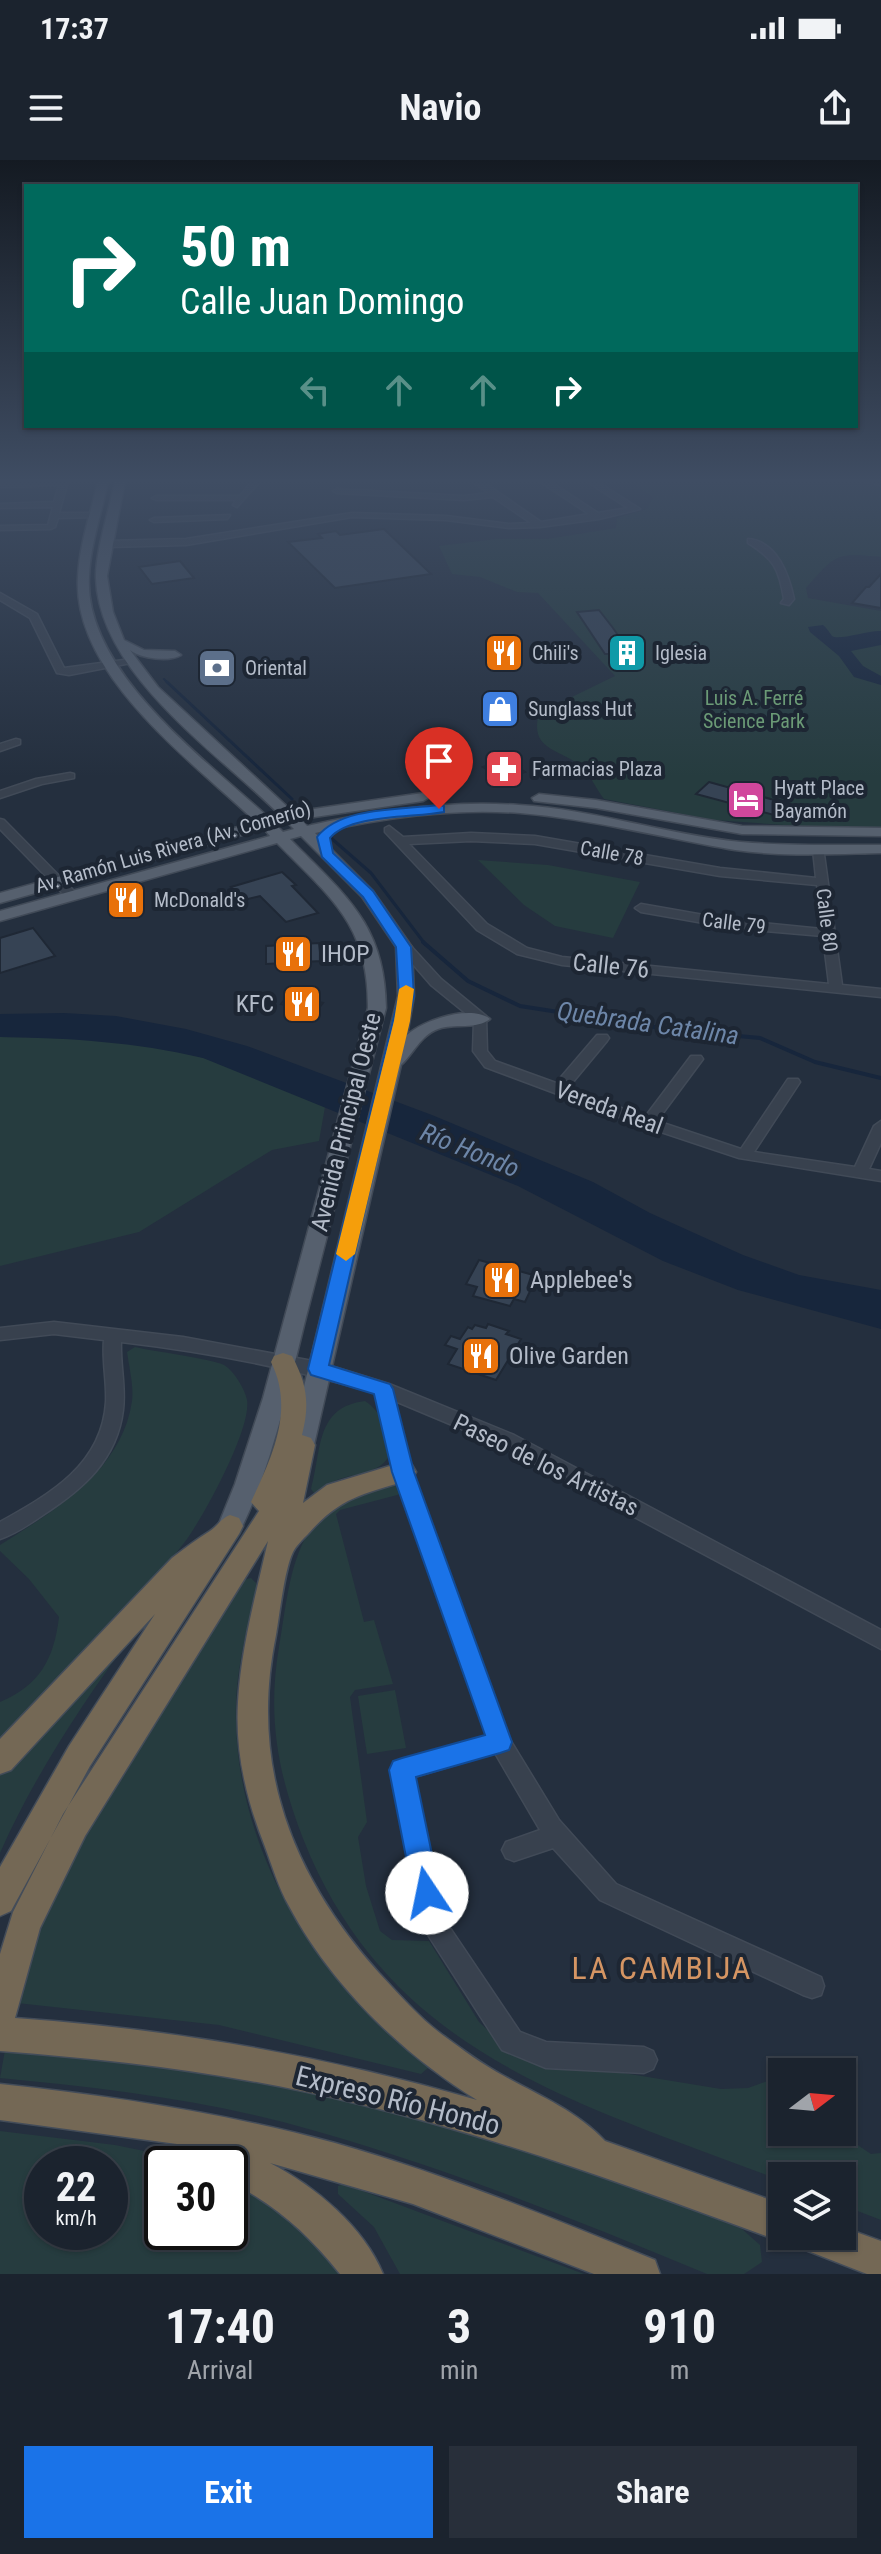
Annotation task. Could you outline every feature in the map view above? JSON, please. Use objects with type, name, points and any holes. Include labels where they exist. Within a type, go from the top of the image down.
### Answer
[{"type":"highway","points":[[214,1603],[264,1500],[283,1449],[296,1393],[294,1382],[283,1362]]},
{"type":"highway","points":[[0,2013],[25,1924],[74,1825],[269,1517],[302,1445]]},
{"type":"highway","points":[[302,1445],[256,1660],[254,1733],[263,1802],[300,1895],[339,1953],[390,2010],[429,2047],[487,2086],[573,2133],[594,2156]]},
{"type":"highway","points":[[280,1548],[316,1506],[336,1492],[403,1472]]},
{"type":"highway","points":[[0,1760],[182,1566],[230,1526]]},
{"type":"highway","points":[[0,1900],[24,1850],[102,1716],[230,1526]]},
{"type":"highway","name":"Expreso Río Hondo","points":[[0,2034],[88,2039],[248,2063],[401,2096],[594,2156],[768,2218]]},
{"type":"highway","points":[[0,2102],[93,2111],[186,2129],[378,2174],[491,2212],[641,2274]]},
{"type":"highway","points":[[186,2129],[224,2160],[274,2185],[302,2205],[329,2230],[364,2274]]},
{"type":"highway","points":[[854,2250],[881,2260]]},
{"type":"main road","name":"Avenida Principal Oeste","points":[[83,580],[84,604],[94,637],[109,666],[148,713],[313,868],[347,906],[362,929],[377,975],[377,1008],[264,1435],[230,1526]]},
{"type":"main road","points":[[103,580],[107,612],[131,662],[150,685],[271,797],[368,894],[404,947]]},
{"type":"main road","points":[[119,642],[141,653],[177,657],[156,668],[150,685]]},
{"type":"main road","name":"Av. Ramón Luis Rivera (Av. Comerío)","points":[[0,898],[290,817],[436,795],[521,796],[588,803],[742,830],[881,832]]},
{"type":"main road","points":[[271,797],[303,806],[342,807]]},
{"type":"main road","points":[[512,809],[588,803],[599,810],[679,828],[716,842]]},
{"type":"main road","name":"Av. Ramón Luis Rivera (Av. Comerío)","points":[[0,916],[303,831],[355,819],[439,809],[512,809],[588,818],[716,842],[819,850],[881,849]]},
{"type":"main road","points":[[327,854],[325,833],[355,819]]},
{"type":"main road","points":[[222,853],[259,851],[285,856],[313,868]]},
{"type":"main road","name":"Avenida Principal Oeste","points":[[302,1445],[406,996],[404,947]]},
{"type":"main road","points":[[389,1071],[424,1026],[481,1019]]},
{"type":"street","points":[[785,580],[789,599],[786,603]]},
{"type":"street","points":[[0,596],[34,616],[60,671],[131,662]]},
{"type":"street","points":[[0,748],[16,742]]},
{"type":"street","points":[[0,795],[40,781],[70,776]]},
{"type":"street","points":[[0,822],[72,896]]},
{"type":"street","name":"Calle 76","points":[[389,830],[482,927],[522,951],[562,961],[881,993]]},
{"type":"street","name":"Calle 78","points":[[401,841],[471,837],[535,840],[720,872],[821,882]]},
{"type":"street","name":"Calle 80","points":[[819,850],[836,990]]},
{"type":"street","name":"Calle 79","points":[[641,908],[732,924],[828,933]]},
{"type":"street","points":[[404,947],[436,982],[481,1019]]},
{"type":"street","name":"Vereda Real","points":[[481,1019],[480,1051],[490,1064],[744,1155],[881,1176]]},
{"type":"street","points":[[558,1090],[602,1038]]},
{"type":"street","points":[[648,1123],[696,1059]]},
{"type":"street","points":[[744,1155],[793,1082]]},
{"type":"street","points":[[859,1174],[881,1126]]},
{"type":"street","name":"Paseo de los Artistas","points":[[0,1334],[54,1328],[114,1333],[318,1369],[383,1389],[507,1440],[881,1640]]},
{"type":"street","points":[[0,1531],[33,1514],[97,1460],[113,1423],[116,1384],[110,1350],[114,1333]]},
{"type":"street","points":[[383,1389],[403,1472],[500,1742],[558,1835],[608,1892],[812,1986]]},
{"type":"street","points":[[500,1742],[402,1770],[433,1924],[511,2041],[546,2055],[644,2060]]},
{"type":"street","points":[[514,1850],[558,1835]]},
{"type":"green space","name":"Luis A. Ferré Science Park","points":[[487,580],[814,580],[806,588],[808,598],[881,611],[881,827],[825,828],[714,820],[604,799],[582,767],[542,742],[537,725],[539,713],[615,676],[538,593],[517,592]]},
{"type":"green space","points":[[478,860],[548,865],[640,882],[613,938],[555,926],[524,905]]},
{"type":"green space","points":[[0,1037],[126,1043],[216,1062],[325,1107],[319,1141],[272,1150],[139,1232],[0,1266]]},
{"type":"green space","points":[[135,1347],[208,1360],[228,1368],[247,1400],[242,1431],[213,1495],[184,1543],[118,1621],[0,1745],[0,1702],[25,1687],[43,1669],[53,1646],[59,1617],[29,1579],[0,1551],[0,1545],[63,1503],[83,1486],[115,1448],[126,1426],[132,1401],[127,1352]]},
{"type":"green space","points":[[365,1401],[376,1411],[384,1425],[389,1456],[378,1468],[338,1480],[314,1493],[311,1489],[323,1433],[329,1421],[349,1405]]},
{"type":"green space","points":[[379,1485],[397,1486],[401,1494],[340,1510],[336,1514],[364,1622],[374,1620],[393,1684],[355,1690],[350,1697],[367,1822],[358,1837],[366,1886],[380,1931],[392,1940],[429,1941],[479,2022],[497,2039],[538,2059],[721,2089],[748,2088],[768,2081],[768,2146],[856,2146],[856,2142],[871,2154],[881,2153],[881,2220],[856,2210],[856,2162],[768,2162],[768,2176],[566,2097],[501,2064],[441,2024],[387,1975],[341,1915],[304,1841],[287,1793],[277,1746],[274,1698],[288,1593],[297,1557],[313,1525],[325,1512]]},
{"type":"green space","points":[[251,1578],[256,1583],[256,1591],[240,1662],[236,1705],[237,1744],[242,1782],[264,1856],[280,1892],[321,1957],[365,2008],[429,2067],[421,2074],[219,2025],[17,2003],[32,1942],[68,1860],[242,1580]]},
{"type":"green space","points":[[130,1638],[59,1742],[0,1853],[0,1768]]},
{"type":"green space","points":[[395,1690],[406,1748],[367,1754],[358,1696]]},
{"type":"green space","points":[[5,2050],[131,2061],[320,2090],[552,2155],[742,2229],[760,2245],[762,2262],[744,2274],[707,2274],[497,2191],[391,2154],[283,2122],[142,2094],[0,2078]]},
{"type":"green space","points":[[0,2131],[120,2146],[24,2146],[24,2250],[128,2250],[128,2148],[144,2151],[144,2250],[248,2250],[248,2181],[267,2192],[345,2274],[0,2274]]},
{"type":"green space","points":[[344,2184],[584,2274],[400,2274],[374,2227],[338,2194],[338,2186]]},
{"type":"water","points":[[823,625],[835,637],[881,631],[881,645],[851,651],[863,666],[881,676],[881,685],[854,677],[839,656],[808,627]]},
{"type":"water","name":"Río Hondo","points":[[0,1014],[116,1016],[186,1029],[247,1046],[432,1115],[593,1182],[650,1213],[743,1255],[799,1275],[881,1290],[881,1329],[738,1290],[663,1261],[518,1186],[203,1058],[102,1042],[0,1037]]},
{"type":"building","points":[[149,580],[182,580],[152,584]]},
{"type":"building","points":[[326,580],[392,580],[335,588]]},
{"type":"building","points":[[876,580],[881,580],[881,608],[852,603]]},
{"type":"building","points":[[599,610],[631,654],[605,654],[577,612]]},
{"type":"building","name":"Farmacias Plaza","points":[[506,759],[525,772],[503,780],[483,767]]},
{"type":"building","name":"Hyatt Place Bayamón","points":[[709,782],[796,806],[785,818],[696,794]]},
{"type":"building","points":[[282,872],[318,913],[286,922],[260,896],[244,900],[231,887]]},
{"type":"building","points":[[33,928],[55,956],[0,973],[0,938]]},
{"type":"building","name":"IHOP","points":[[319,943],[321,961],[266,964],[266,946]]},
{"type":"building","name":"KFC","points":[[288,995],[323,1003],[316,1012],[281,1004]]},
{"type":"building","name":"Applebee's","points":[[479,1260],[537,1276],[525,1302],[514,1299],[510,1306],[473,1296],[477,1287],[466,1284]]},
{"type":"building","name":"Olive Garden","points":[[488,1324],[521,1339],[496,1380],[448,1364],[457,1349],[445,1345],[451,1336],[460,1339],[468,1327],[486,1328]]},
{"type":"waterway","points":[[164,679],[167,682]]},
{"type":"waterway","points":[[167,682],[292,799]]},
{"type":"waterway","points":[[331,838],[371,873],[424,943]]},
{"type":"waterway","name":"Quebrada Catalina","points":[[424,943],[468,981],[520,1006],[673,1030],[760,1038],[815,1062],[881,1078]]},
{"type":"slow traffic","points":[[346,1254],[402,1021],[406,989]]},
{"type":"place","name":"Chili's","points":[[504,653]]},
{"type":"place","name":"Iglesia","points":[[627,653]]},
{"type":"place","name":"Oriental","points":[[217,668]]},
{"type":"place","name":"Sunglass Hut","points":[[500,709]]},
{"type":"place","name":"Farmacias Plaza","points":[[504,769]]},
{"type":"place","name":"Hyatt Place Bayamón","points":[[746,800]]},
{"type":"place","name":"McDonald's","points":[[126,900]]},
{"type":"place","name":"IHOP","points":[[293,954]]},
{"type":"place","name":"KFC","points":[[302,1004]]},
{"type":"place","name":"Applebee's","points":[[502,1280]]},
{"type":"place","name":"Olive Garden","points":[[481,1356]]},
{"type":"district","name":"LA CAMBIJA","points":[[662,1968]]},
{"type":"route","points":[[427,1893],[402,1770],[500,1742],[403,1472],[383,1389],[318,1369],[406,996],[404,947],[368,894],[327,854],[324,837],[331,829],[355,819],[439,809]]}]
